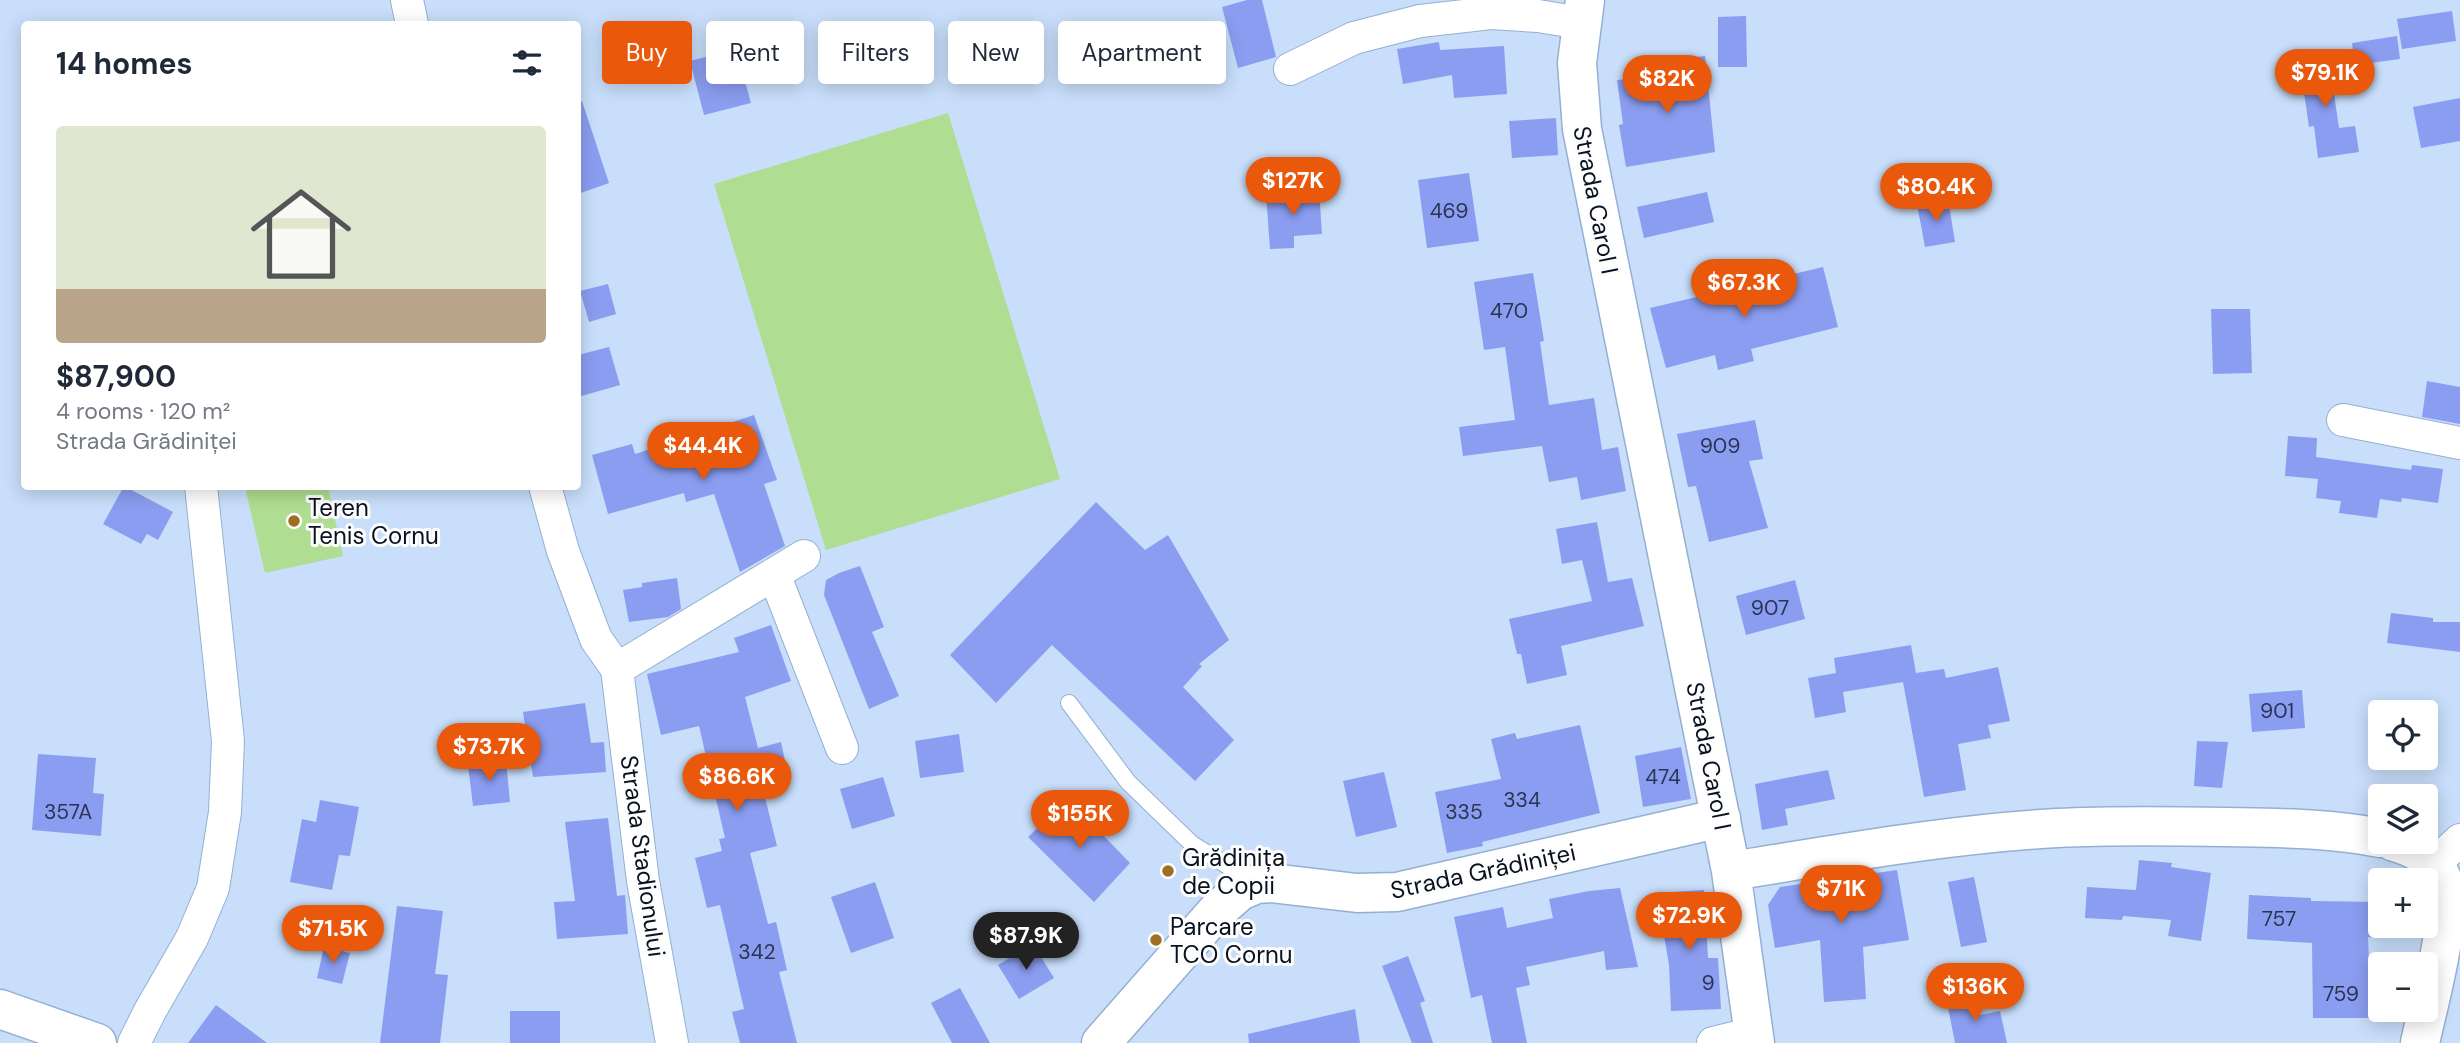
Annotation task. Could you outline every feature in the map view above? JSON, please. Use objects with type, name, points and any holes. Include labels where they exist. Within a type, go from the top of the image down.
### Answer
[{"type":"main road","name":"Strada Carol I","points":[[1583,11],[1577,63],[1578,96],[1590,177],[1721,818],[1755,1038]]},
{"type":"main road","name":"Strada Grădiniței","points":[[1257,884],[1288,884],[1357,893],[1397,892],[1721,818]]},
{"type":"main road","points":[[1731,871],[1900,845],[2057,828],[2160,825],[2322,831],[2368,837]]},
{"type":"main road","points":[[2420,1043],[2444,920],[2446,896],[2442,878],[2447,852]]},
{"type":"main road","points":[[1101,1043],[1217,911],[1240,891],[1257,884]]},
{"type":"main road","points":[[0,1009],[97,1043]]},
{"type":"street","points":[[407,0],[411,21]]},
{"type":"street","points":[[1290,69],[1354,38],[1420,21],[1491,13],[1538,16],[1583,11]]},
{"type":"street","points":[[2343,420],[2460,443]]},
{"type":"street","points":[[134,1043],[192,938],[214,888],[225,812],[228,741],[201,490]]},
{"type":"street","name":"Strada Stadionului","points":[[546,490],[563,551],[596,639],[617,669],[643,881],[672,1043]]},
{"type":"street","points":[[617,669],[804,556]]},
{"type":"street","points":[[774,574],[842,748]]},
{"type":"street","points":[[1713,1043],[1755,1038]]},
{"type":"lane","points":[[1069,703],[1128,782],[1192,844],[1257,884]]},
{"type":"green space","points":[[948,113],[1060,479],[826,550],[714,184]]},
{"type":"green space","name":"Teren Tenis Cornu","points":[[246,490],[329,490],[343,556],[265,573]]},
{"type":"building","points":[[1247,0],[1262,0],[1276,57],[1238,68],[1222,7]]},
{"type":"building","points":[[2452,11],[2456,41],[2402,49],[2397,19]]},
{"type":"building","points":[[1746,16],[1747,67],[1718,67],[1718,17]]},
{"type":"building","points":[[2397,36],[2400,59],[2355,65],[2352,43]]},
{"type":"building","points":[[1439,42],[1440,50],[1504,46],[1507,94],[1454,98],[1452,75],[1403,84],[1397,49]]},
{"type":"building","points":[[2328,53],[2339,128],[2355,126],[2359,152],[2318,158],[2314,126],[2309,127],[2299,58]]},
{"type":"building","points":[[1705,56],[1715,152],[1626,167],[1619,125],[1623,124],[1617,80],[1674,74],[1673,60]]},
{"type":"building","points":[[706,57],[706,84],[746,84],[751,103],[704,115],[692,60]]},
{"type":"building","points":[[2460,98],[2460,141],[2421,148],[2413,107]]},
{"type":"building","points":[[581,101],[582,101],[609,183],[581,193]]},
{"type":"building","points":[[1556,118],[1558,155],[1512,158],[1509,121]]},
{"type":"building","points":[[1469,173],[1479,241],[1427,248],[1418,180]]},
{"type":"building","points":[[1319,190],[1322,234],[1294,236],[1294,248],[1270,249],[1266,194]]},
{"type":"building","points":[[1707,192],[1714,222],[1644,238],[1637,207]]},
{"type":"building","points":[[1948,199],[1955,242],[1925,247],[1917,204]]},
{"type":"building","points":[[1823,267],[1838,327],[1751,349],[1754,361],[1718,370],[1715,355],[1666,368],[1650,308]]},
{"type":"building","points":[[1533,273],[1544,341],[1540,342],[1549,405],[1594,398],[1602,450],[1618,447],[1626,491],[1581,500],[1577,477],[1549,482],[1542,446],[1463,456],[1459,427],[1515,420],[1505,347],[1484,350],[1474,282]]},
{"type":"building","points":[[608,284],[616,314],[589,322],[581,291]]},
{"type":"building","points":[[2211,309],[2250,309],[2252,373],[2213,374]]},
{"type":"building","points":[[609,347],[620,385],[581,396],[581,354]]},
{"type":"building","points":[[2427,381],[2460,387],[2460,424],[2422,417]]},
{"type":"building","points":[[754,415],[777,480],[764,484],[785,546],[740,572],[714,494],[686,502],[684,493],[608,514],[592,455],[632,444],[635,454]]},
{"type":"building","points":[[1755,420],[1763,459],[1749,461],[1768,528],[1709,542],[1696,486],[1688,487],[1677,434]]},
{"type":"building","points":[[2288,436],[2317,438],[2316,457],[2411,470],[2412,465],[2443,469],[2438,503],[2402,498],[2401,502],[2380,499],[2377,518],[2339,513],[2341,501],[2316,498],[2318,479],[2285,476]]},
{"type":"building","points":[[122,490],[132,490],[173,512],[158,540],[147,534],[141,544],[103,524]]},
{"type":"building","points":[[1096,502],[1145,550],[1168,535],[1229,640],[1199,664],[1202,666],[1183,687],[1234,740],[1195,781],[1052,645],[996,703],[950,655]]},
{"type":"building","points":[[1597,522],[1608,582],[1632,578],[1644,626],[1561,646],[1567,675],[1527,684],[1521,654],[1517,654],[1509,619],[1592,601],[1582,560],[1562,564],[1556,529]]},
{"type":"building","points":[[860,566],[884,627],[872,632],[899,696],[869,709],[824,595],[826,580]]},
{"type":"building","points":[[677,578],[681,609],[668,617],[629,622],[623,590],[642,587],[642,583]]},
{"type":"building","points":[[1795,580],[1805,619],[1746,635],[1736,596]]},
{"type":"building","points":[[2391,613],[2433,618],[2433,622],[2460,622],[2460,652],[2387,643]]},
{"type":"building","points":[[771,625],[791,681],[745,697],[758,748],[781,742],[788,775],[761,781],[777,846],[750,853],[768,924],[776,922],[787,970],[779,972],[797,1043],[740,1043],[732,1012],[744,1009],[720,905],[707,908],[695,858],[722,851],[719,839],[725,838],[699,726],[661,735],[647,674],[739,652],[734,638]]},
{"type":"building","points":[[1911,645],[1916,673],[1944,669],[1946,678],[1998,667],[2010,721],[1988,725],[1991,738],[1958,744],[1966,790],[1924,797],[1903,682],[1843,692],[1846,712],[1815,718],[1808,678],[1836,673],[1834,658]]},
{"type":"building","points":[[2302,690],[2305,728],[2252,732],[2249,694]]},
{"type":"building","points":[[585,703],[591,743],[604,742],[606,772],[533,777],[523,712]]},
{"type":"building","points":[[1580,725],[1600,813],[1482,842],[1483,846],[1447,853],[1435,792],[1501,779],[1491,739],[1515,733],[1517,739]]},
{"type":"building","points":[[959,734],[964,772],[920,778],[915,741]]},
{"type":"building","points":[[2197,741],[2228,742],[2222,788],[2194,786]]},
{"type":"building","points":[[1681,747],[1691,799],[1643,807],[1635,756]]},
{"type":"building","points":[[38,754],[96,758],[93,793],[104,794],[101,836],[32,830]]},
{"type":"building","points":[[506,761],[510,802],[473,806],[468,765]]},
{"type":"building","points":[[1828,770],[1835,799],[1785,809],[1788,825],[1762,830],[1755,784]]},
{"type":"building","points":[[1384,772],[1397,827],[1356,837],[1343,781]]},
{"type":"building","points":[[883,777],[895,816],[852,829],[840,789]]},
{"type":"building","points":[[1068,799],[1130,863],[1094,902],[1028,837]]},
{"type":"building","points":[[320,800],[359,807],[350,856],[339,855],[332,890],[290,882],[302,819],[316,822]]},
{"type":"building","points":[[608,818],[617,896],[625,895],[628,934],[557,939],[554,902],[575,901],[565,822]]},
{"type":"building","points":[[2139,860],[2172,863],[2171,867],[2211,873],[2201,941],[2168,936],[2171,920],[2123,916],[2122,920],[2085,918],[2087,887],[2136,890]]},
{"type":"building","points":[[1897,870],[1909,940],[1863,947],[1866,999],[1824,1002],[1820,940],[1775,948],[1768,905],[1780,887]]},
{"type":"building","points":[[1974,877],[1987,942],[1961,947],[1948,882]]},
{"type":"building","points":[[875,882],[894,938],[851,953],[831,897]]},
{"type":"building","points":[[1620,888],[1638,967],[1606,970],[1604,951],[1526,967],[1530,985],[1516,988],[1527,1043],[1492,1043],[1482,995],[1471,998],[1454,917],[1503,907],[1507,928],[1553,918],[1549,899]]},
{"type":"building","points":[[1704,890],[1708,958],[1718,958],[1721,1009],[1671,1011],[1669,965],[1657,893]]},
{"type":"building","points":[[2249,895],[2311,898],[2311,901],[2368,902],[2368,1018],[2313,1018],[2312,943],[2247,939]]},
{"type":"building","points":[[397,906],[443,911],[435,974],[448,975],[440,1043],[380,1043]]},
{"type":"building","points":[[1033,944],[1054,978],[1019,999],[998,965]]},
{"type":"building","points":[[324,947],[350,953],[342,984],[317,978]]},
{"type":"building","points":[[1408,956],[1425,1001],[1420,1003],[1433,1043],[1412,1043],[1382,966]]},
{"type":"building","points":[[960,988],[990,1043],[952,1043],[931,1003]]},
{"type":"building","points":[[1976,997],[1980,1015],[2000,1011],[2007,1043],[1955,1043],[1947,1002]]},
{"type":"building","points":[[216,1005],[267,1043],[188,1043]]},
{"type":"building","points":[[1355,1009],[1360,1043],[1249,1043],[1248,1034]]},
{"type":"building","points":[[510,1011],[560,1011],[560,1043],[510,1043]]},
{"type":"place","name":"Teren Tenis Cornu","points":[[294,521]]},
{"type":"place","name":"Grădinița de Copii","points":[[1168,871]]},
{"type":"place","name":"Parcare TCO Cornu","points":[[1156,940]]}]
